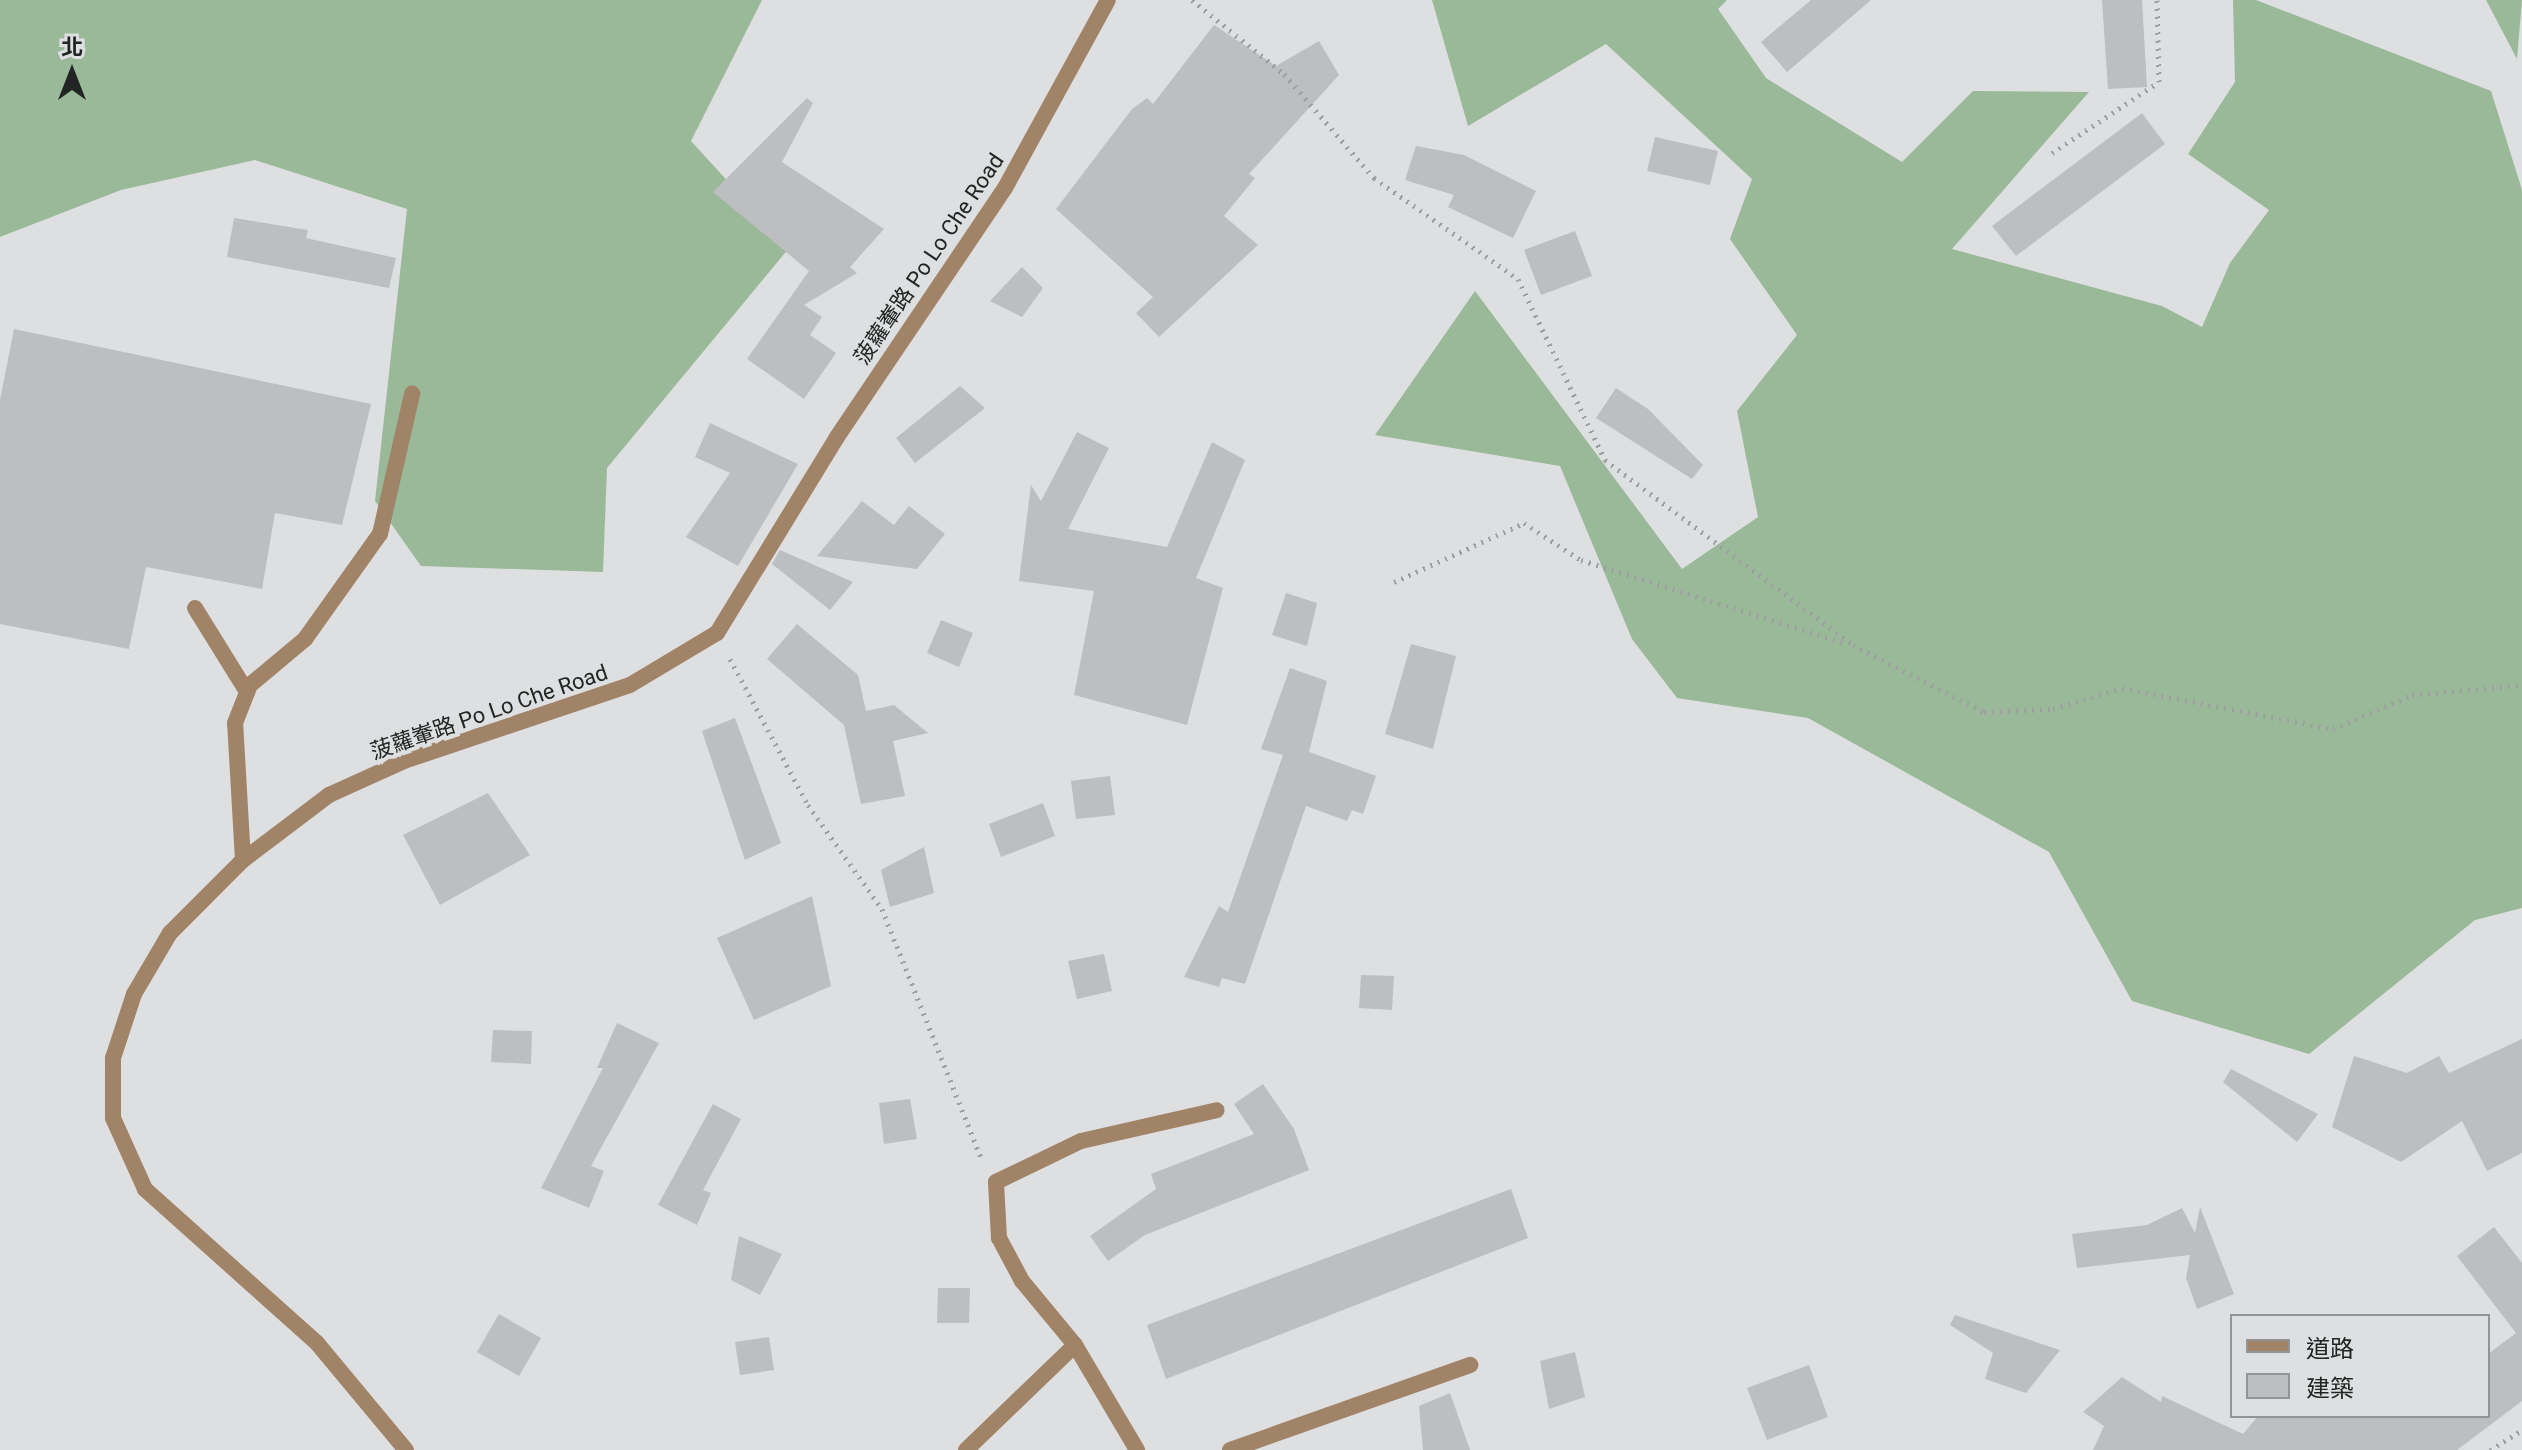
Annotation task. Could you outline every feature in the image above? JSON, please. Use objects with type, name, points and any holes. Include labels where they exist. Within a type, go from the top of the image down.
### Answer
[{"type":"street","name":"菠蘿輋路 Po Lo Che Road","points":[[406,1450],[317,1343],[145,1189],[113,1118],[113,1058],[134,994],[170,933],[243,860],[329,795],[404,761],[630,685],[717,633],[837,437],[1005,188],[1108,0]]},
{"type":"street","points":[[243,860],[235,723],[247,692],[305,639],[380,534],[412,394]]},
{"type":"street","points":[[195,608],[247,692]]},
{"type":"street","points":[[1137,1450],[1075,1345],[1022,1281],[999,1238],[996,1182],[1081,1141],[1217,1110]]},
{"type":"street","points":[[966,1450],[977,1434],[1075,1345]]},
{"type":"street","points":[[1230,1450],[1470,1365]]},
{"type":"street","points":[[977,1434],[985,1450]]},
{"type":"path","points":[[1192,0],[1284,74],[1374,178],[1518,279],[1605,460],[1853,645],[1984,712],[2053,709],[2122,688],[2333,729],[2412,695],[2522,685]]},
{"type":"path","points":[[2052,153],[2159,82],[2157,0]]},
{"type":"path","points":[[1394,582],[1524,523],[1581,560],[1853,645]]},
{"type":"path","points":[[717,633],[808,805],[882,909],[968,1138],[996,1182]]},
{"type":"path","points":[[2490,1450],[2522,1430]]},
{"type":"green space","points":[[0,0],[762,0],[691,141],[789,248],[607,468],[603,572],[421,566],[375,501],[407,209],[255,160],[121,190],[0,237]]},
{"type":"green space","points":[[1432,0],[1727,0],[1718,9],[1766,78],[1902,162],[1973,91],[2089,92],[1952,249],[2162,306],[2202,327],[2230,263],[2269,210],[2188,154],[2235,82],[2233,0],[2256,0],[2491,91],[2522,190],[2522,908],[2475,920],[2309,1054],[2132,1001],[2049,852],[1808,718],[1677,698],[1632,639],[1560,466],[1375,435],[1475,291],[1682,569],[1758,517],[1737,411],[1797,335],[1730,239],[1752,179],[1606,44],[1468,126]]},
{"type":"green space","points":[[2486,0],[2522,0],[2517,59]]},
{"type":"building","points":[[1811,0],[1871,0],[1787,72],[1761,42]]},
{"type":"building","points":[[2102,0],[2142,0],[2147,87],[2108,89]]},
{"type":"building","points":[[1214,25],[1276,66],[1319,41],[1339,75],[1249,174],[1255,178],[1224,216],[1258,245],[1159,337],[1136,313],[1153,297],[1056,209],[1132,109],[1147,98],[1153,104]]},
{"type":"building","points":[[807,98],[813,103],[782,162],[884,229],[850,267],[857,273],[804,305],[822,317],[810,335],[836,353],[804,399],[747,359],[809,271],[713,192]]},
{"type":"building","points":[[2142,113],[2165,144],[2016,256],[1992,226]]},
{"type":"building","points":[[1655,137],[1718,151],[1710,185],[1647,171]]},
{"type":"building","points":[[1416,146],[1464,155],[1536,191],[1513,238],[1448,207],[1454,195],[1405,180]]},
{"type":"building","points":[[234,218],[308,230],[306,238],[396,258],[389,288],[227,257]]},
{"type":"building","points":[[1575,231],[1592,276],[1541,295],[1524,250]]},
{"type":"building","points":[[1022,267],[1043,288],[1022,317],[990,301]]},
{"type":"building","points":[[14,329],[371,404],[342,525],[275,513],[262,589],[146,567],[129,649],[0,624],[0,400]]},
{"type":"building","points":[[960,386],[985,408],[915,463],[896,438]]},
{"type":"building","points":[[1616,388],[1648,409],[1703,465],[1692,479],[1596,418]]},
{"type":"building","points":[[710,423],[798,464],[738,566],[686,537],[730,473],[695,457]]},
{"type":"building","points":[[1077,432],[1109,448],[1068,529],[1167,547],[1212,442],[1245,460],[1196,578],[1223,588],[1187,725],[1074,695],[1094,591],[1019,581],[1031,485],[1041,501]]},
{"type":"building","points":[[862,501],[894,525],[909,506],[945,534],[917,569],[817,556]]},
{"type":"building","points":[[780,550],[853,582],[830,610],[772,564]]},
{"type":"building","points":[[1286,593],[1317,603],[1307,646],[1272,635]]},
{"type":"building","points":[[941,620],[973,633],[959,667],[927,653]]},
{"type":"building","points":[[797,624],[858,675],[866,711],[894,705],[928,733],[893,741],[905,796],[861,804],[844,725],[767,659]]},
{"type":"building","points":[[1411,644],[1456,656],[1433,749],[1385,734]]},
{"type":"building","points":[[1290,668],[1327,681],[1309,752],[1376,776],[1363,814],[1352,810],[1347,821],[1306,806],[1245,984],[1222,978],[1219,987],[1184,977],[1219,906],[1228,912],[1283,755],[1261,749]]},
{"type":"building","points":[[735,718],[781,843],[745,860],[702,731]]},
{"type":"building","points":[[1110,776],[1115,815],[1076,819],[1071,781]]},
{"type":"building","points":[[488,793],[530,855],[440,905],[403,835]]},
{"type":"building","points":[[1043,803],[1055,836],[1001,857],[989,824]]},
{"type":"building","points":[[924,847],[934,893],[890,907],[881,870]]},
{"type":"building","points":[[812,896],[831,986],[754,1020],[717,938]]},
{"type":"building","points":[[1104,954],[1112,991],[1077,999],[1068,961]]},
{"type":"building","points":[[1361,975],[1394,976],[1392,1010],[1359,1008]]},
{"type":"building","points":[[617,1023],[659,1043],[591,1166],[604,1171],[589,1208],[541,1188],[603,1068],[597,1068]]},
{"type":"building","points":[[493,1030],[532,1031],[531,1064],[491,1062]]},
{"type":"building","points":[[2522,1039],[2522,1153],[2487,1171],[2462,1121],[2401,1162],[2332,1127],[2354,1056],[2407,1073],[2439,1056],[2449,1073]]},
{"type":"building","points":[[2231,1069],[2318,1114],[2297,1142],[2223,1082]]},
{"type":"building","points":[[1263,1084],[1294,1129],[1309,1170],[1145,1235],[1108,1261],[1090,1236],[1156,1189],[1151,1174],[1254,1134],[1234,1104]]},
{"type":"building","points":[[910,1099],[917,1139],[884,1144],[879,1103]]},
{"type":"building","points":[[713,1104],[741,1119],[703,1190],[711,1193],[697,1225],[658,1205]]},
{"type":"building","points":[[1511,1189],[1528,1238],[1166,1379],[1147,1325]]},
{"type":"building","points":[[2200,1207],[2234,1294],[2197,1309],[2186,1278],[2190,1255],[2077,1268],[2072,1234],[2147,1225],[2182,1208],[2195,1233]]},
{"type":"building","points":[[2494,1227],[2522,1263],[2522,1401],[2457,1450],[2093,1450],[2104,1426],[2083,1412],[2122,1377],[2161,1402],[2162,1396],[2243,1434],[2256,1418],[2490,1418],[2490,1352],[2516,1333],[2457,1256]]},
{"type":"building","points":[[739,1236],[782,1254],[760,1295],[731,1280]]},
{"type":"building","points":[[938,1288],[970,1288],[969,1323],[937,1323]]},
{"type":"building","points":[[499,1314],[541,1338],[519,1376],[477,1352]]},
{"type":"building","points":[[1955,1315],[2060,1350],[2026,1393],[1985,1379],[1993,1353],[1950,1325]]},
{"type":"building","points":[[769,1337],[774,1370],[740,1375],[735,1342]]},
{"type":"building","points":[[1575,1352],[1585,1397],[1549,1409],[1540,1361]]},
{"type":"building","points":[[1809,1365],[1828,1417],[1767,1440],[1747,1388]]},
{"type":"building","points":[[1450,1393],[1470,1450],[1423,1450],[1419,1406]]}]
